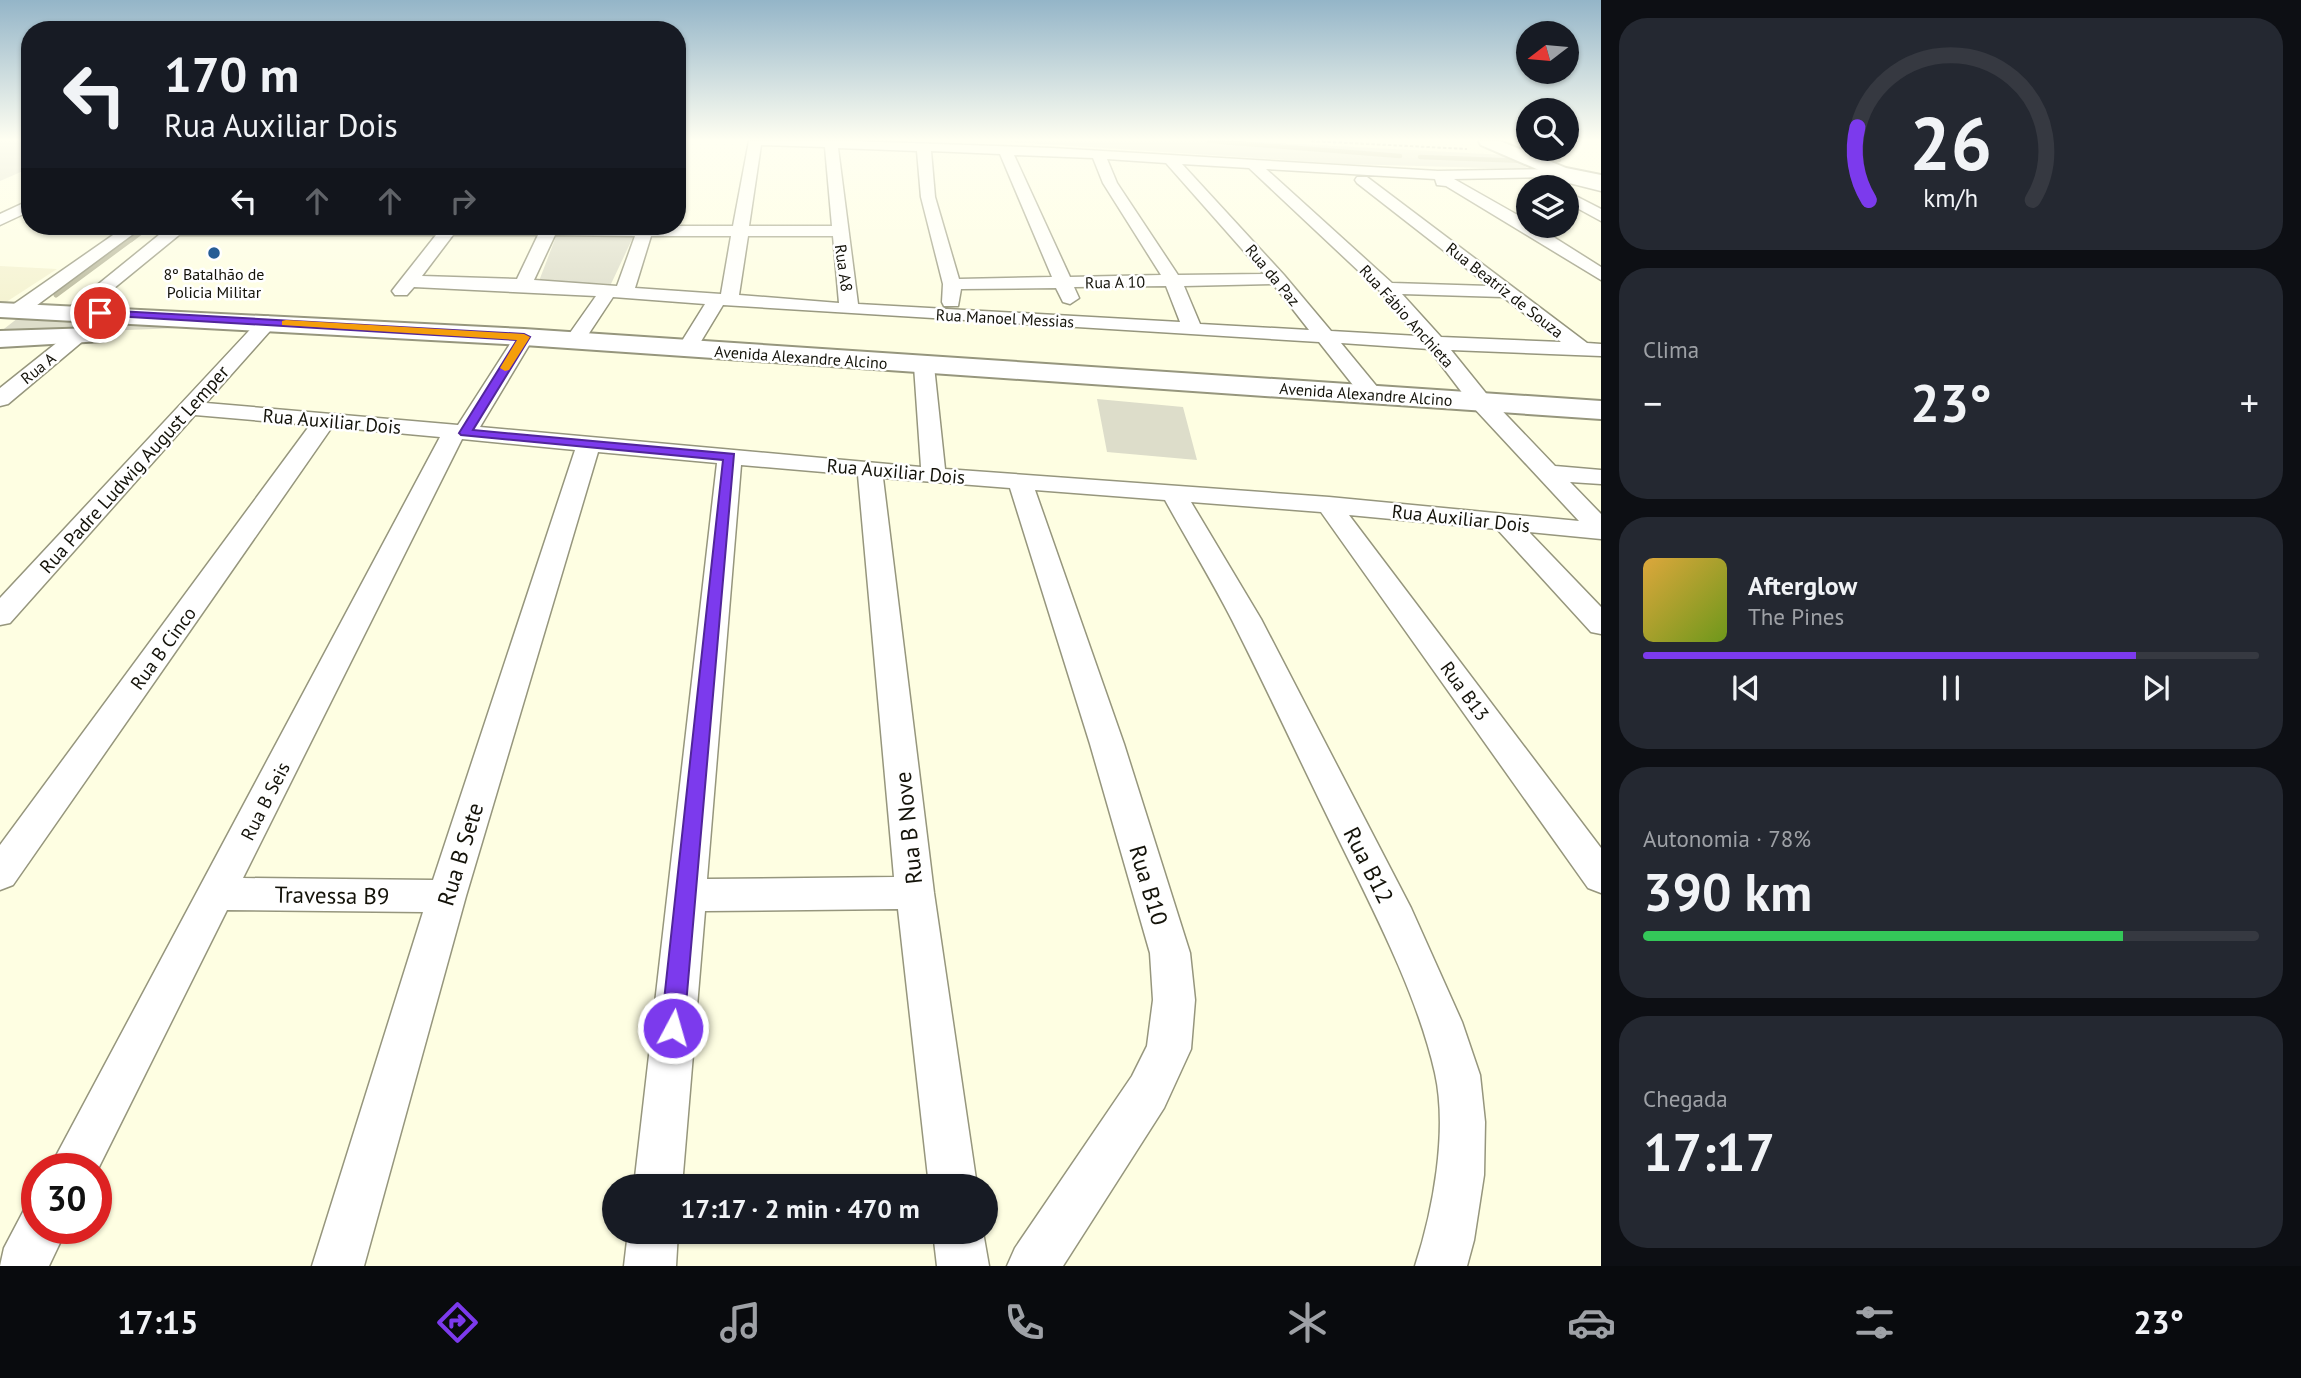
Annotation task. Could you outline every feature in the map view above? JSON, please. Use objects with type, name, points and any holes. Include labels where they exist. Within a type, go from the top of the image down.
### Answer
[{"type":"street","points":[[687,349],[723,299],[745,200]]},
{"type":"street","name":"Rua A8","points":[[836,200],[849,309]]},
{"type":"street","points":[[929,200],[952,284],[951,315]]},
{"type":"street","points":[[1027,200],[1065,282],[1077,322]]},
{"type":"street","points":[[1121,200],[1173,281],[1192,328]]},
{"type":"street","name":"Rua da Paz","points":[[1207,200],[1278,279],[1371,394]]},
{"type":"street","name":"Rua Fábio Anchieta","points":[[1292,200],[1387,288],[1481,402],[1601,530]]},
{"type":"street","name":"Rua Beatriz de Souza","points":[[1388,200],[1508,292],[1591,349]]},
{"type":"street","points":[[1482,200],[1516,218]]},
{"type":"street","points":[[1579,203],[1601,216]]},
{"type":"street","points":[[0,220],[21,210]]},
{"type":"street","points":[[686,229],[839,231]]},
{"type":"street","points":[[6,315],[123,235]]},
{"type":"street","name":"Rua A","points":[[0,399],[74,324],[170,235]]},
{"type":"street","name":"Rua Manoel Messias","points":[[445,235],[405,286],[523,285],[849,309],[1435,343],[1591,349]]},
{"type":"street","points":[[523,285],[547,235]]},
{"type":"street","points":[[576,340],[617,290],[643,235]]},
{"type":"street","points":[[1548,238],[1601,275]]},
{"type":"street","name":"Rua A 10","points":[[952,284],[1278,279]]},
{"type":"street","points":[[1387,288],[1508,292]]},
{"type":"street","points":[[6,315],[74,324]]},
{"type":"street","points":[[0,339],[74,324]]},
{"type":"street","name":"Avenida Alexandre Alcino","points":[[74,324],[352,327],[1601,410]]},
{"type":"street","name":"Rua Padre Ludwig August Lemper","points":[[0,617],[263,327]]},
{"type":"street","name":"Rua B Seis","points":[[81,1153],[460,432],[524,337]]},
{"type":"street","points":[[924,366],[934,475]]},
{"type":"street","name":"Rua Auxiliar Dois","points":[[192,408],[934,475],[1173,492],[1601,530]]},
{"type":"street","name":"Rua B Cinco","points":[[0,874],[325,421]]},
{"type":"street","name":"Rua B Sete","points":[[338,1266],[447,896],[588,444]]},
{"type":"street","points":[[658,1174],[730,457]]},
{"type":"street","name":"Rua B Nove","points":[[870,469],[915,893],[951,1174]]},
{"type":"street","points":[[1548,473],[1601,477]]},
{"type":"street","name":"Rua B10","points":[[1020,481],[1115,770],[1170,953],[1174,1000],[1169,1049],[1148,1092],[1033,1266]]},
{"type":"street","name":"Rua B12","points":[[1173,492],[1252,631],[1397,920],[1441,1021],[1458,1075],[1462,1122],[1460,1175],[1441,1266]]},
{"type":"street","name":"Rua B13","points":[[1329,505],[1601,877]]},
{"type":"street","points":[[1505,522],[1601,625]]},
{"type":"street","points":[[686,895],[915,893]]},
{"type":"street","name":"Travessa B9","points":[[217,894],[447,896]]},
{"type":"street","points":[[22,1266],[34,1244]]},
{"type":"street","points":[[650,1266],[652,1244]]},
{"type":"street","points":[[960,1244],[963,1266]]},
{"type":"shaded area","points":[[0,266],[57,269],[0,306]]},
{"type":"green space","points":[[557,235],[634,235],[611,284],[539,281]]},
{"type":"green space","points":[[18,318],[230,326],[0,335],[0,332]]},
{"type":"green space","points":[[1097,399],[1183,407],[1197,460],[1107,452]]},
{"type":"waterway","points":[[131,240],[138,235]]},
{"type":"waterway","points":[[56,295],[133,238]]},
{"type":"slow traffic","points":[[286,323],[524,337],[505,368]]},
{"type":"place","name":"8º Batalhão de Policia Militar","points":[[214,253]]},
{"type":"route","points":[[100,313],[524,337],[465,433],[730,457],[673,1028]]}]
